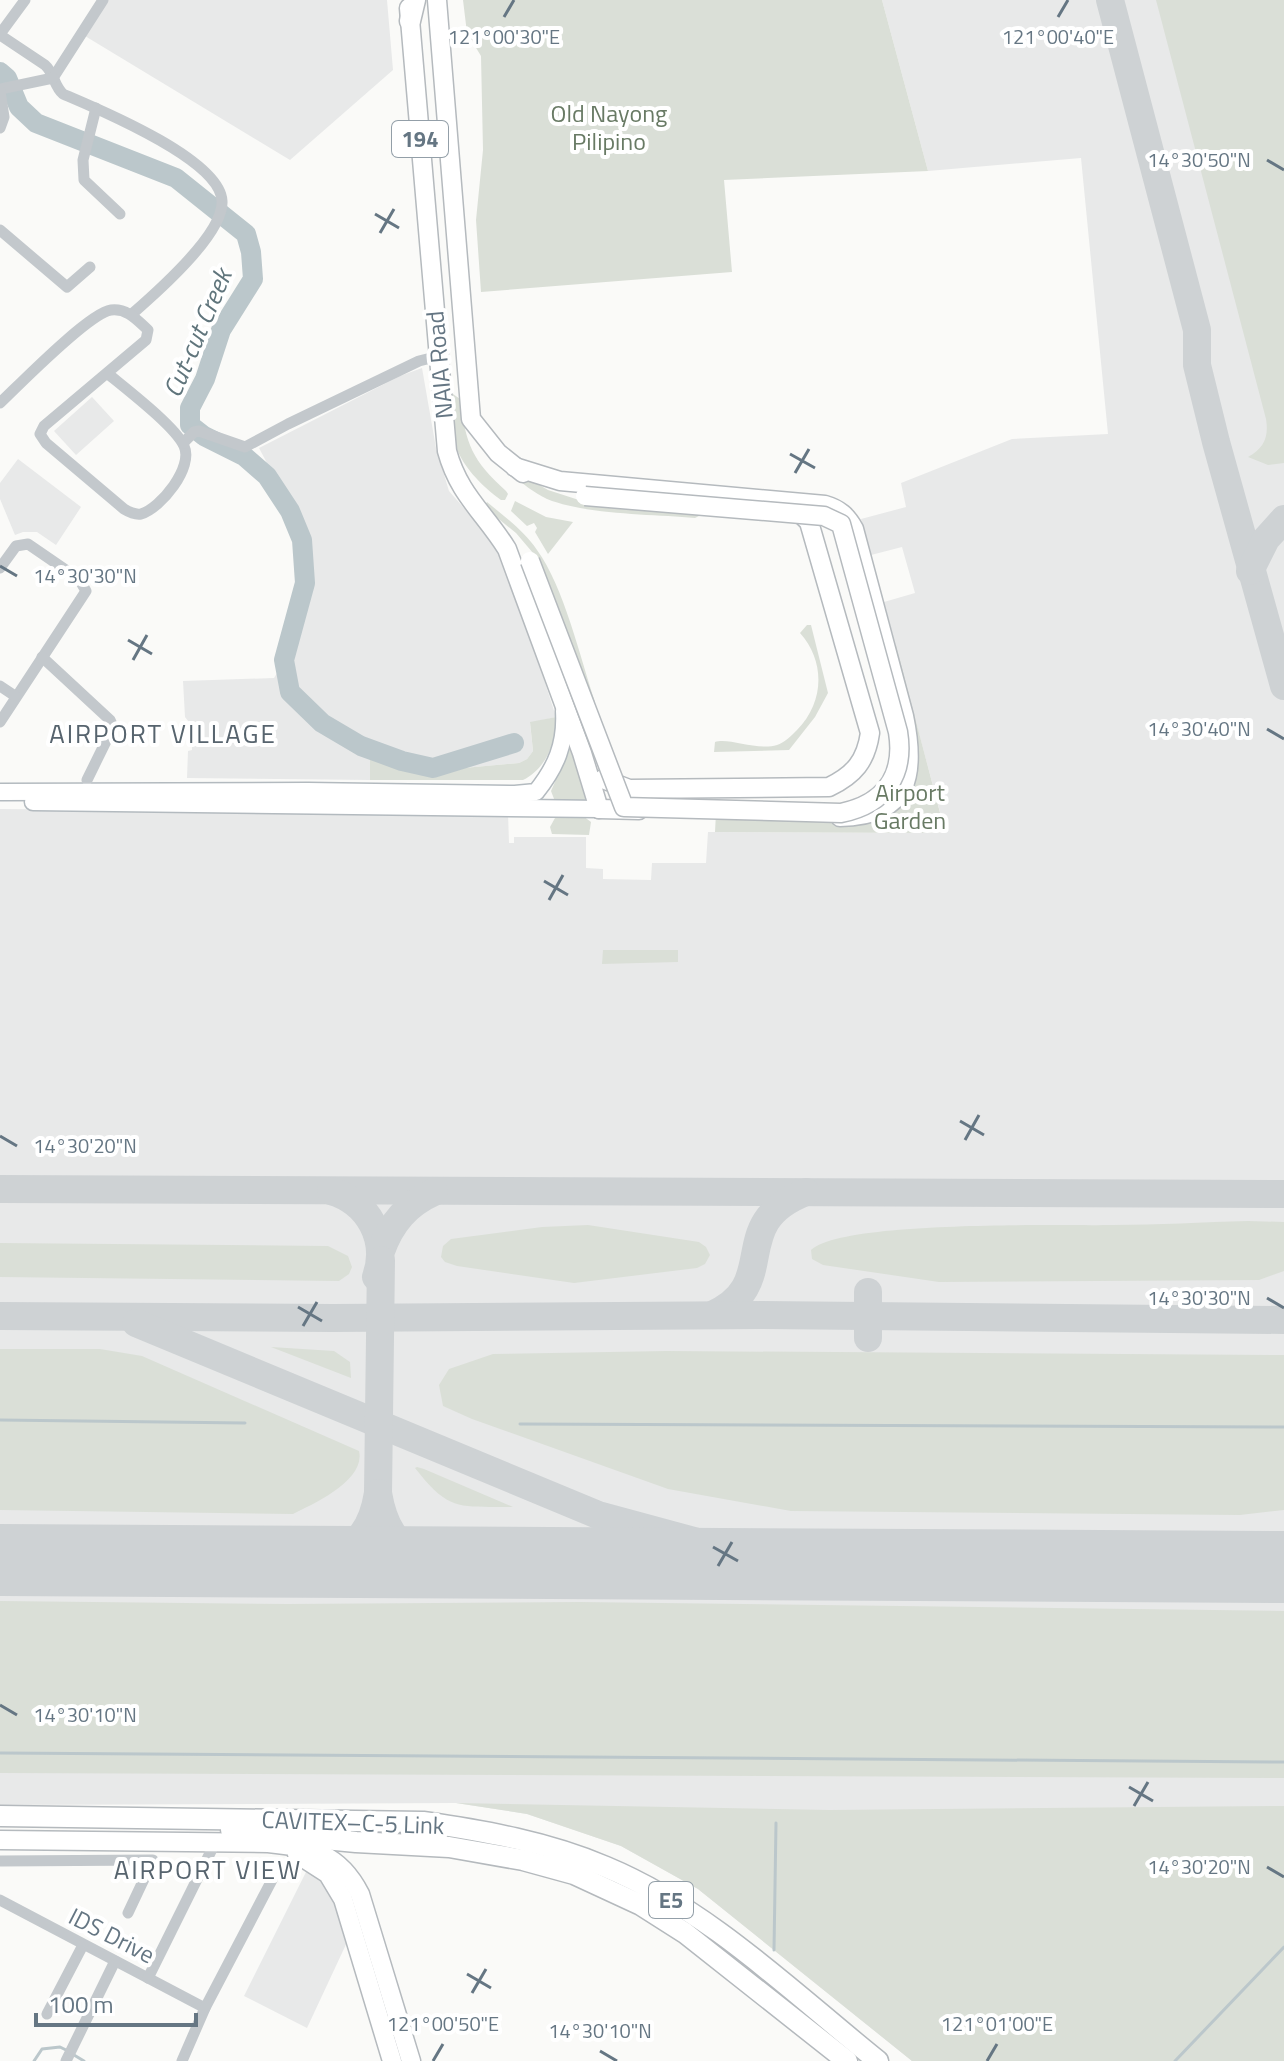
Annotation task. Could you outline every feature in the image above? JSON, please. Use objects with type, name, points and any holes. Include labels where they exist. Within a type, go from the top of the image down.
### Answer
[{"type":"highway","points":[[410,21],[415,0]]},
{"type":"highway","name":"CAVITEX–C-5 Link","points":[[0,1816],[423,1822],[550,1847],[606,1867],[677,1904],[727,1939],[878,2061]]},
{"type":"highway","name":"CAVITEX–C-5 Link","points":[[0,1826],[216,1829],[449,1847],[541,1864],[610,1890],[670,1922],[734,1969],[847,2061]]},
{"type":"main road","name":"NAIA Road","points":[[409,0],[447,451],[460,487],[492,525],[519,577],[599,809]]},
{"type":"main road","name":"NAIA Road","points":[[437,0],[471,419],[483,437],[515,467]]},
{"type":"main road","points":[[441,387],[469,384]]},
{"type":"main road","points":[[492,525],[513,540],[530,561],[624,807],[841,813],[859,810],[883,793],[899,766],[901,751],[841,524],[824,516],[585,496],[559,491],[535,481],[515,467]]},
{"type":"main road","points":[[515,467],[560,481],[835,507],[854,529],[904,716],[910,750],[908,777],[893,801],[884,808],[859,816],[599,809]]},
{"type":"main road","points":[[587,768],[609,783],[629,789],[812,788],[829,787],[847,778],[867,751],[870,733],[809,522],[788,501]]},
{"type":"main road","points":[[838,623],[877,615]]},
{"type":"main road","points":[[867,751],[910,750]]},
{"type":"main road","points":[[690,788],[690,813]]},
{"type":"main road","points":[[799,816],[812,788]]},
{"type":"main road","points":[[599,809],[629,789]]},
{"type":"main road","points":[[0,1840],[296,1845],[324,1854],[352,1878],[360,1894],[411,2061]]},
{"type":"main road","points":[[215,1843],[298,1854],[319,1866],[334,1881],[347,1907],[392,2061]]},
{"type":"street","points":[[25,0],[0,34],[45,65],[63,94],[96,108],[196,162],[218,189],[220,209],[197,252],[167,284],[132,314]]},
{"type":"street","points":[[0,128],[7,88],[53,78],[103,0]]},
{"type":"street","points":[[96,108],[82,170],[84,180],[120,214]]},
{"type":"street","points":[[0,230],[67,287],[90,267]]},
{"type":"street","points":[[0,403],[66,341],[104,312],[120,310],[132,314],[148,330],[148,336],[44,426],[40,434],[46,443],[124,509],[132,514],[144,513],[169,491],[185,469],[187,459],[183,443],[107,373]]},
{"type":"street","points":[[183,443],[197,431],[245,447],[419,361],[439,356]]},
{"type":"street","points":[[0,568],[16,546],[28,544],[79,579],[86,591],[0,722]]},
{"type":"street","points":[[42,657],[110,720],[113,727],[87,780]]},
{"type":"street","points":[[0,686],[15,696]]},
{"type":"street","name":"NAIA Road","points":[[0,792],[536,792],[558,759],[565,726],[563,702]]},
{"type":"street","points":[[0,802],[599,809]]},
{"type":"street","points":[[148,1978],[215,1843]]},
{"type":"street","points":[[0,1861],[153,1860],[128,1913]]},
{"type":"street","points":[[182,2061],[205,2008],[272,1880]]},
{"type":"street","name":"IDS Drive","points":[[0,1900],[205,2008]]},
{"type":"street","points":[[47,2014],[83,1945]]},
{"type":"street","points":[[67,2059],[115,1961]]},
{"type":"shaded area","points":[[108,0],[387,0],[393,70],[290,160],[85,36]]},
{"type":"shaded area","points":[[882,0],[1284,0],[1284,2061],[912,2061],[698,1889],[621,1846],[527,1814],[456,1803],[0,1805],[0,809],[508,813],[509,843],[514,843],[514,837],[586,837],[586,868],[603,869],[603,879],[651,880],[652,863],[706,863],[708,832],[939,833],[944,827],[884,602],[915,593],[902,547],[871,555],[861,519],[906,507],[901,483],[1012,439],[1108,434],[1081,158],[928,171]]},
{"type":"shaded area","points":[[422,368],[436,448],[449,491],[504,554],[556,717],[530,723],[533,751],[519,763],[431,771],[374,757],[370,760],[370,780],[187,778],[192,726],[185,717],[183,681],[274,678],[284,662],[308,566],[309,542],[259,448],[400,376]]},
{"type":"shaded area","points":[[92,397],[114,421],[76,455],[54,431]]},
{"type":"shaded area","points":[[18,459],[81,507],[56,545],[37,532],[15,535],[0,499],[0,483]]},
{"type":"shaded area","points":[[309,1866],[332,1891],[349,1938],[307,2028],[244,1996]]},
{"type":"green space","name":"Old Nayong Pilipino","points":[[463,0],[882,0],[928,171],[724,180],[732,272],[481,292],[476,220],[483,150],[481,56],[467,33]]},
{"type":"green space","points":[[1156,0],[1284,0],[1284,463],[1268,465],[1248,457],[1264,441],[1266,419]]},
{"type":"green space","points":[[453,394],[460,399],[472,451],[485,470],[506,491],[505,500],[479,481],[461,458],[453,435]]},
{"type":"green space","points":[[515,471],[548,490],[582,501],[698,512],[699,516],[620,513],[563,504],[533,491],[511,474]]},
{"type":"green space","points":[[515,501],[546,517],[573,522],[548,554],[535,532],[537,528],[534,523],[527,526],[511,511]]},
{"type":"green space","points":[[487,502],[514,524],[547,565],[563,602],[595,702],[533,553],[516,533],[484,507]]},
{"type":"green space","points":[[811,625],[828,693],[815,717],[789,750],[714,752],[715,742],[721,741],[777,745],[806,719],[813,708],[818,682],[814,657],[800,633]]},
{"type":"green space","name":"Airport Garden","points":[[896,645],[944,828],[939,833],[715,832],[716,813],[834,815],[890,786],[892,646]]},
{"type":"green space","points":[[556,717],[554,735],[544,762],[523,780],[370,780],[370,760],[374,757],[431,771],[519,763],[533,751],[530,722]]},
{"type":"green space","points":[[571,745],[595,801],[556,804],[551,791]]},
{"type":"green space","points":[[583,816],[591,822],[589,835],[552,834],[550,827],[555,818]]},
{"type":"green space","points":[[603,950],[678,950],[678,962],[602,964]]},
{"type":"green space","points":[[1284,1222],[1284,1271],[1259,1280],[939,1282],[823,1265],[812,1259],[811,1250],[831,1240],[907,1229]]},
{"type":"green space","points":[[588,1225],[699,1242],[710,1255],[705,1264],[697,1268],[574,1283],[457,1266],[441,1257],[443,1246],[451,1239],[542,1227]]},
{"type":"green space","points":[[0,1243],[328,1246],[348,1256],[352,1267],[349,1274],[339,1281],[0,1277]]},
{"type":"green space","points":[[271,1347],[334,1351],[350,1362],[351,1378]]},
{"type":"green space","points":[[0,1349],[100,1349],[142,1356],[359,1451],[359,1462],[355,1472],[336,1490],[293,1514],[0,1510]]},
{"type":"green space","points":[[667,1351],[1284,1355],[1284,1510],[1240,1515],[791,1511],[668,1489],[443,1406],[439,1385],[449,1369],[493,1354]]},
{"type":"green space","points":[[417,1467],[513,1507],[468,1506],[447,1500],[427,1483]]},
{"type":"green space","points":[[0,1601],[288,1604],[580,1602],[1284,1611],[1284,1778],[0,1773]]},
{"type":"green space","points":[[456,1803],[830,1810],[1284,1806],[1284,2061],[912,2061],[698,1889],[621,1846],[527,1814]]},
{"type":"waterway","name":"Cut-cut Creek","points":[[0,72],[7,78],[19,107],[36,123],[176,178],[246,234],[253,279],[221,330],[205,379],[190,408],[190,425],[204,436],[244,456],[267,476],[290,511],[302,540],[305,583],[284,660],[290,692],[322,723],[361,746],[402,761],[433,768],[514,743]]},
{"type":"waterway","points":[[0,1420],[245,1423]]},
{"type":"waterway","points":[[520,1424],[1284,1427]]},
{"type":"waterway","points":[[0,1753],[1284,1762]]},
{"type":"waterway","points":[[774,1950],[776,1823]]},
{"type":"waterway","points":[[1175,2061],[1284,1947]]},
{"type":"waterway","points":[[34,2061],[42,2049],[60,2047],[68,2051]]},
{"type":"waterway","points":[[74,2055],[84,2061]]},
{"type":"taxiway","points":[[1110,0],[1197,330],[1197,365],[1216,442],[1284,686]]},
{"type":"taxiway","points":[[1250,571],[1266,539],[1284,519]]},
{"type":"taxiway","points":[[0,1189],[1284,1194]]},
{"type":"taxiway","points":[[331,1191],[356,1204],[373,1224],[380,1250],[376,1277]]},
{"type":"taxiway","points":[[381,1251],[401,1216],[416,1202],[434,1192]]},
{"type":"taxiway","points":[[712,1315],[733,1302],[746,1287],[759,1237],[767,1220],[781,1205],[806,1192]]},
{"type":"taxiway","points":[[378,1493],[381,1260]]},
{"type":"taxiway","points":[[868,1292],[868,1338]]},
{"type":"taxiway","points":[[0,1316],[333,1318],[763,1315],[1284,1320]]},
{"type":"taxiway","points":[[136,1323],[598,1515],[705,1544],[844,1564]]},
{"type":"taxiway","points":[[302,1562],[344,1549],[363,1534],[378,1493],[385,1520],[397,1540],[416,1554],[442,1562]]},
{"type":"taxiway","points":[[1275,1567],[1284,1563]]},
{"type":"runway","points":[[0,1560],[1284,1567]]},
{"type":"district","name":"AIRPORT VILLAGE","points":[[163,733]]},
{"type":"district","name":"AIRPORT VIEW","points":[[208,1869]]}]
